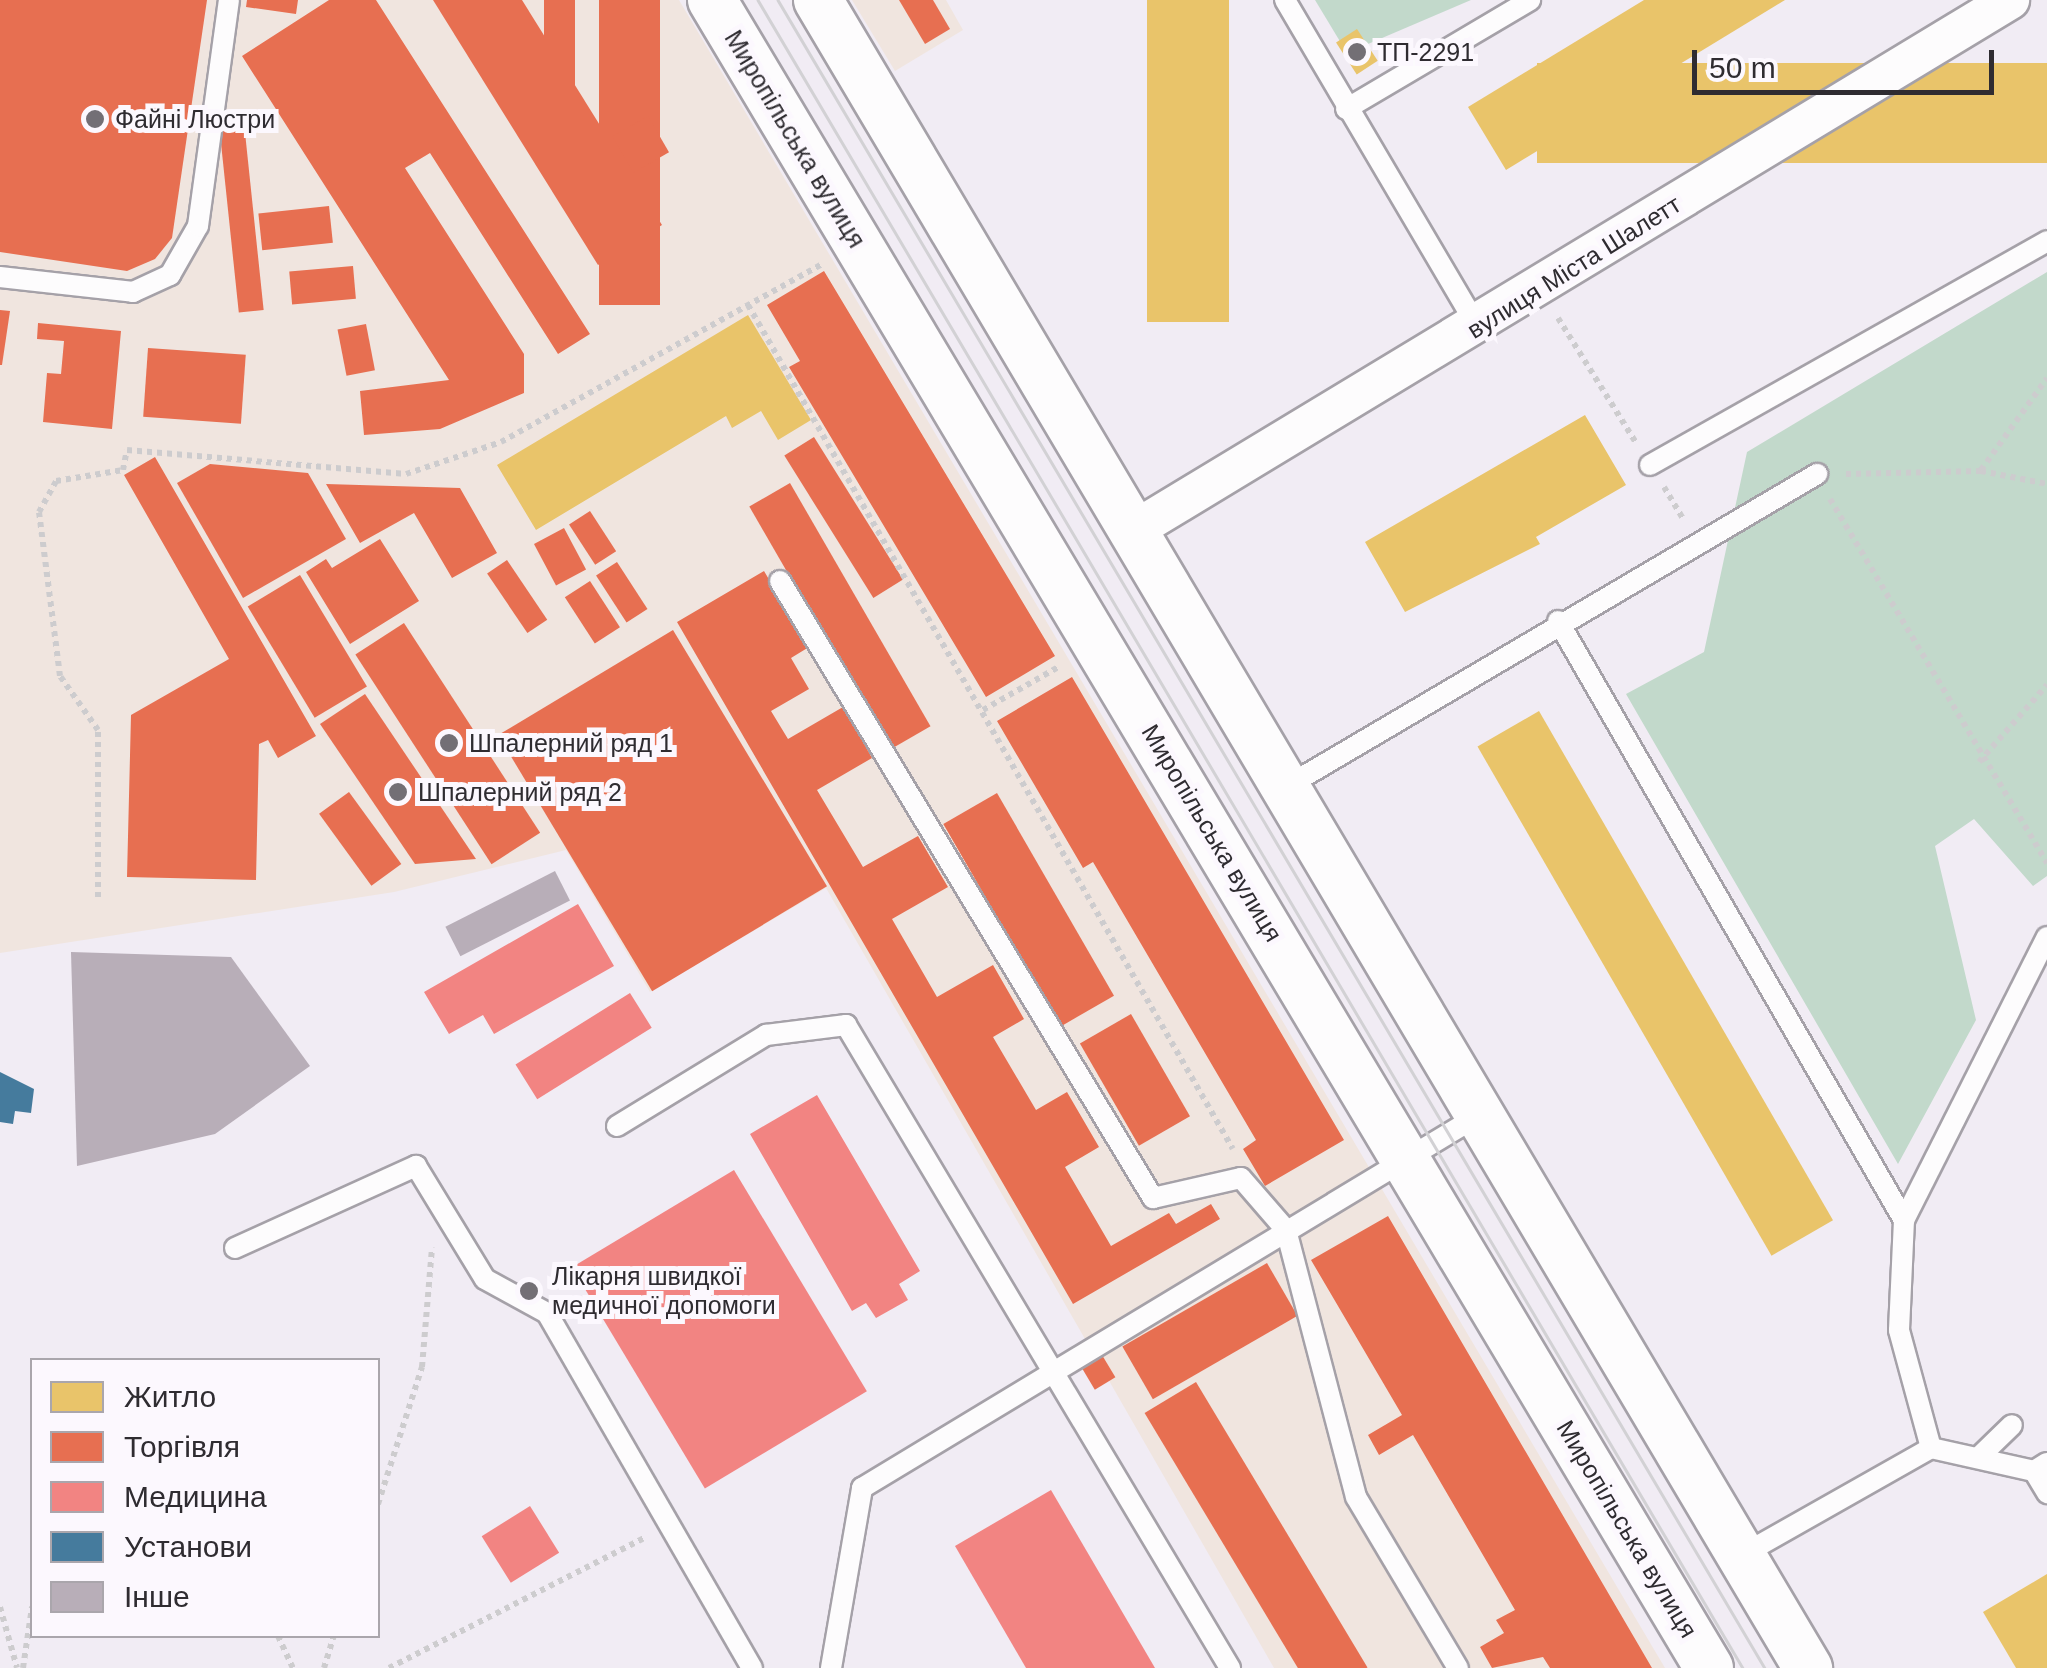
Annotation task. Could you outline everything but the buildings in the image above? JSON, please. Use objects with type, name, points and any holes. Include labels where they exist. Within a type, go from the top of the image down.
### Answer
[{"type":"street","name":"Миропільська вулиця","points":[[712,0],[1408,1158],[1709,1668]]},
{"type":"street","points":[[818,0],[1134,530],[1476,1117],[1808,1668]]},
{"type":"street","name":"вулиця Міста Шалетт","points":[[1134,530],[1478,327],[2010,0]]},
{"type":"lane","points":[[0,277],[134,292],[170,275],[198,226],[229,0]]},
{"type":"lane","points":[[1286,0],[1346,109],[1478,327]]},
{"type":"lane","points":[[1346,109],[1530,0]]},
{"type":"lane","points":[[1650,465],[2047,241]]},
{"type":"lane","points":[[1282,789],[1558,621],[1817,474]]},
{"type":"lane","points":[[780,581],[1153,1198],[1241,1178],[1286,1230],[1356,1496],[1458,1668]]},
{"type":"lane","points":[[1558,621],[1904,1220]]},
{"type":"lane","points":[[1931,1448],[1899,1330],[1904,1220],[2047,937]]},
{"type":"lane","points":[[617,1126],[766,1035],[846,1025],[1054,1366],[1230,1668]]},
{"type":"lane","points":[[831,1668],[862,1488],[1054,1366],[1476,1117]]},
{"type":"lane","points":[[235,1248],[416,1166],[486,1278],[547,1313],[752,1668]]},
{"type":"lane","points":[[1978,1458],[2012,1425]]},
{"type":"lane","points":[[1742,1555],[1931,1448],[2040,1467],[2047,1493]]},
{"type":"path","points":[[98,897],[98,730],[60,676],[39,512],[56,481],[123,470],[127,450],[406,474],[501,442],[858,244]]},
{"type":"path","points":[[1540,288],[1697,542]]},
{"type":"path","points":[[748,304],[1236,1153],[1241,1178]]},
{"type":"path","points":[[1981,471],[2047,378]]},
{"type":"path","points":[[2047,484],[1981,471],[1817,474],[1979,762],[2047,862]]},
{"type":"path","points":[[984,710],[1098,644]]},
{"type":"path","points":[[1979,762],[2047,685]]},
{"type":"path","points":[[380,1498],[422,1367],[436,1198]]},
{"type":"path","points":[[389,1668],[669,1525]]},
{"type":"path","points":[[0,1607],[20,1668]]},
{"type":"path","points":[[20,1668],[30,1617]]},
{"type":"path","points":[[279,1638],[292,1668]]},
{"type":"path","points":[[324,1668],[333,1638]]},
{"type":"shaded area","points":[[0,0],[679,0],[1665,1668],[1274,1668],[826,888],[650,992],[566,850],[394,892],[0,953]]},
{"type":"shaded area","points":[[852,0],[946,0],[963,30],[895,71]]},
{"type":"green space","points":[[1315,0],[1471,0],[1347,53]]},
{"type":"green space","points":[[2047,272],[2047,876],[2033,886],[1974,819],[1935,846],[1976,1020],[1898,1164],[1626,694],[1704,652],[1747,452]]},
{"type":"tram line","points":[[758,0],[1743,1668]]},
{"type":"tram line","points":[[778,0],[1765,1668]]},
{"type":"place","name":"ТП-2291","points":[[1357,52]]},
{"type":"place","name":"Файні Люстри","points":[[95,119]]},
{"type":"place","name":"Шпалерний ряд 1","points":[[449,743]]},
{"type":"place","name":"Шпалерний ряд 2","points":[[398,792]]},
{"type":"place","name":"Лікарня швидкої медичної допомоги","points":[[529,1291]]}]
